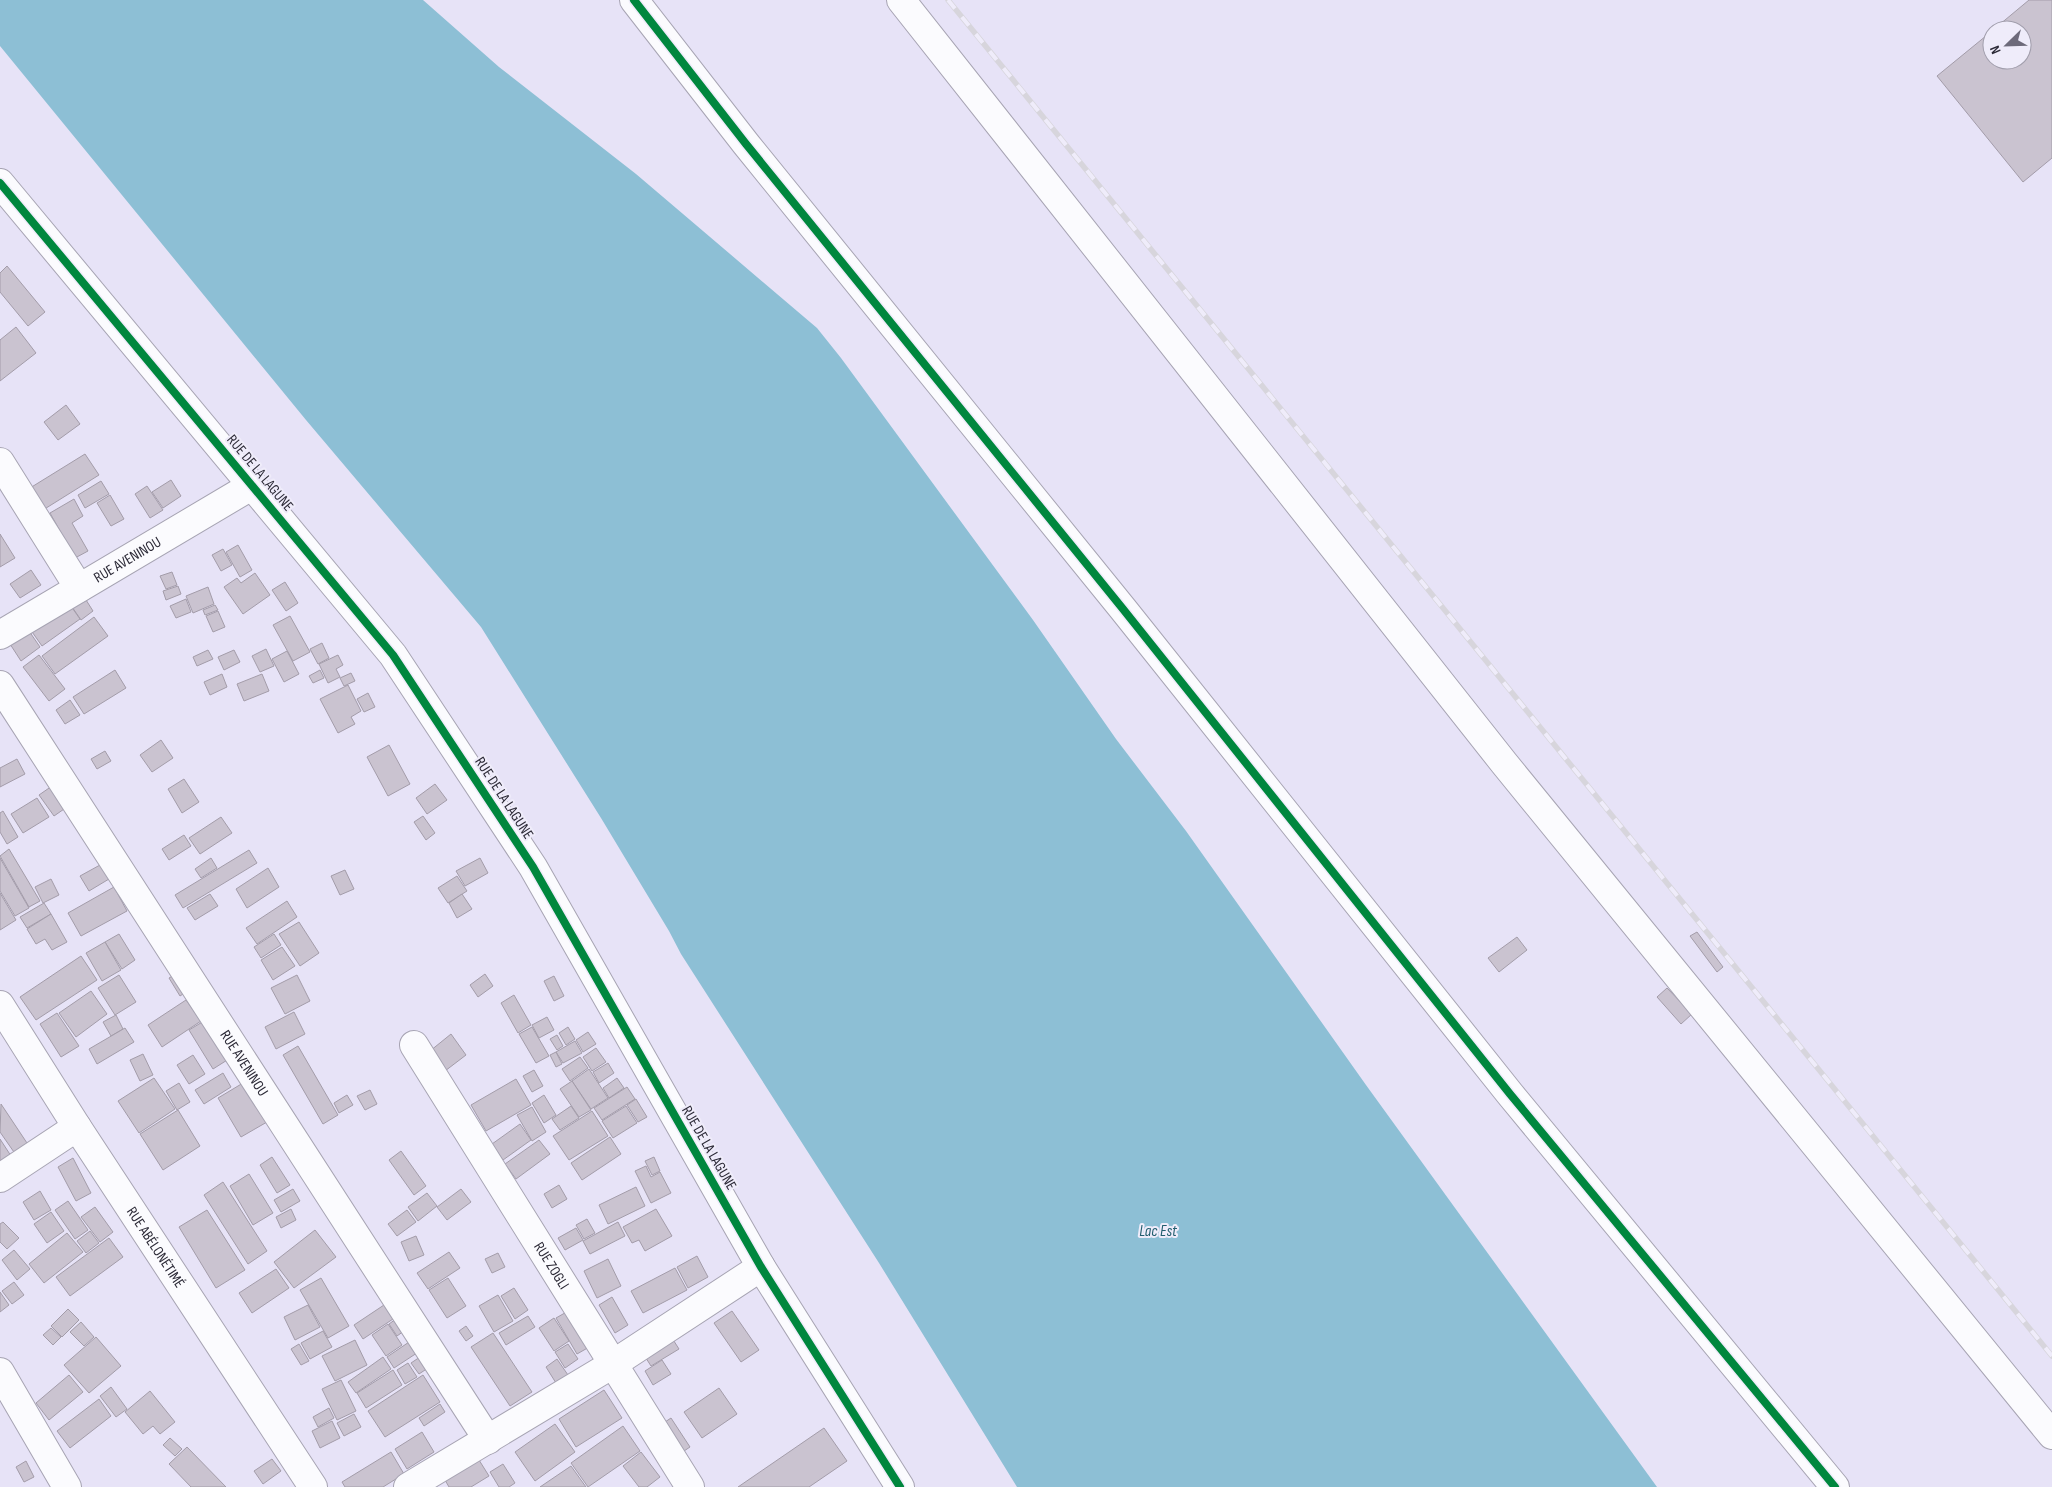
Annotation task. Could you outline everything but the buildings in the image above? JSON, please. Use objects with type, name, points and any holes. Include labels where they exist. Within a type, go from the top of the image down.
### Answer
[{"type":"street","points":[[634,0],[746,144],[1129,617],[1510,1094],[1835,1487]]},
{"type":"street","points":[[901,0],[1492,748],[2052,1434]]},
{"type":"street","name":"RUE DE LA LAGUNE","points":[[0,183],[393,655],[533,866],[761,1267],[900,1487]]},
{"type":"street","points":[[0,462],[79,588]]},
{"type":"street","name":"RUE AVENINOU","points":[[0,635],[253,485]]},
{"type":"street","name":"RUE AVENINOU","points":[[0,685],[488,1440]]},
{"type":"street","name":"RUE ABÉLONÉTIMÉ","points":[[0,1006],[313,1487]]},
{"type":"street","name":"RUE ZOGLI","points":[[414,1045],[690,1487]]},
{"type":"street","points":[[0,1178],[77,1127]]},
{"type":"street","points":[[408,1487],[613,1364],[761,1267]]},
{"type":"street","points":[[0,1372],[67,1487]]},
{"type":"water","name":"Lac Est","points":[[0,0],[423,0],[499,67],[636,174],[817,328],[1033,620],[1116,739],[1186,831],[1366,1085],[1657,1487],[1017,1487],[879,1263],[681,954],[601,818],[481,627],[306,420],[0,46]]},
{"type":"railway","points":[[948,0],[2052,1356]]},
{"type":"cycle path","points":[[634,0],[746,144],[1123,609],[1510,1094],[1835,1487]]},
{"type":"cycle path","points":[[0,183],[393,655],[533,867],[761,1267],[900,1487]]}]
